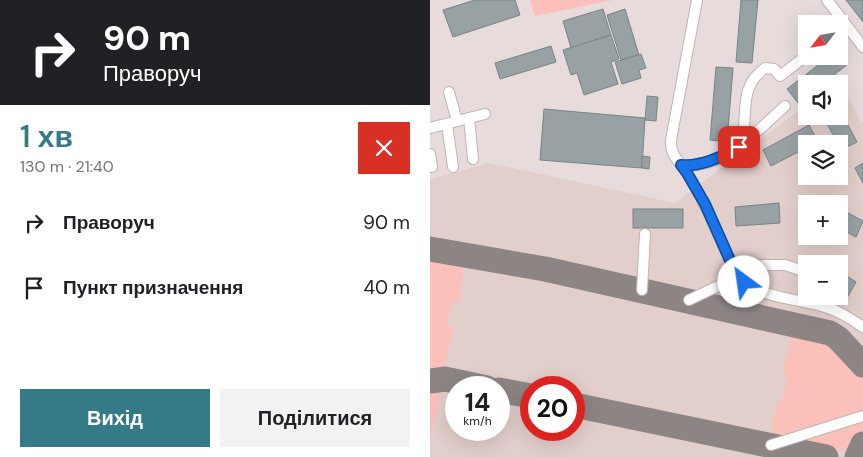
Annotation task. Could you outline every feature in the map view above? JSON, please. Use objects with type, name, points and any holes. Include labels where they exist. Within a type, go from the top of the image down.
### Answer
[{"type":"lane","points":[[697,0],[671,140],[672,154],[687,173],[705,204],[737,276],[759,292],[826,307],[863,327]]},
{"type":"lane","points":[[827,0],[835,15]]},
{"type":"lane","points":[[848,33],[863,47]]},
{"type":"lane","points":[[751,136],[744,127],[747,89],[755,75],[766,68],[774,69],[780,76],[798,62]]},
{"type":"lane","points":[[449,92],[453,167]]},
{"type":"lane","points":[[681,165],[693,166],[724,156],[739,147],[785,106]]},
{"type":"lane","points":[[431,125],[484,114]]},
{"type":"lane","points":[[469,118],[473,159]]},
{"type":"lane","points":[[430,154],[432,167]]},
{"type":"lane","points":[[642,290],[645,234]]},
{"type":"lane","points":[[689,300],[737,276],[768,264],[785,265],[798,269]]},
{"type":"lane","points":[[770,445],[863,416]]},
{"type":"shaded area","points":[[530,0],[613,0],[535,16]]},
{"type":"shaded area","points":[[848,97],[863,125],[863,457],[430,457],[430,179],[489,163],[675,203],[798,111],[798,125],[848,125]]},
{"type":"shaded area","points":[[430,258],[464,265],[459,302],[451,301],[447,327],[453,328],[444,370],[430,373]]},
{"type":"shaded area","points":[[796,333],[825,340],[834,346],[863,376],[863,413],[776,436],[772,430],[777,401],[782,402],[787,377],[783,376],[791,338]]},
{"type":"shaded area","points":[[442,386],[430,441],[430,389]]},
{"type":"shaded area","points":[[863,420],[863,428],[851,452],[799,442],[803,438]]},
{"type":"building","points":[[475,0],[515,0],[520,15],[453,37],[443,10]]},
{"type":"building","points":[[741,0],[758,0],[752,63],[736,62]]},
{"type":"building","points":[[846,0],[863,0],[863,22]]},
{"type":"building","points":[[603,9],[611,35],[571,48],[563,21]]},
{"type":"building","points":[[625,9],[639,55],[621,60],[607,15]]},
{"type":"building","points":[[611,35],[619,59],[611,62],[618,84],[584,95],[577,73],[571,75],[563,50]]},
{"type":"building","points":[[551,46],[556,62],[500,79],[495,63]]},
{"type":"building","points":[[641,54],[646,68],[639,70],[641,78],[622,84],[615,62]]},
{"type":"building","points":[[818,65],[847,65],[834,75],[805,75]]},
{"type":"building","points":[[716,67],[733,68],[727,142],[710,140]]},
{"type":"building","points":[[798,81],[798,103],[787,89]]},
{"type":"building","points":[[647,96],[658,97],[656,121],[645,120]]},
{"type":"building","points":[[544,109],[645,118],[642,168],[540,160]]},
{"type":"building","points":[[809,125],[814,135],[798,135],[798,152],[771,166],[763,150]]},
{"type":"building","points":[[828,125],[848,125],[857,142],[848,146],[848,135],[833,135]]},
{"type":"building","points":[[642,156],[650,157],[649,169],[642,168]]},
{"type":"building","points":[[863,163],[863,183],[855,168]]},
{"type":"building","points":[[779,203],[780,223],[736,226],[735,207]]},
{"type":"building","points":[[633,209],[683,209],[683,228],[633,228]]},
{"type":"building","points":[[848,213],[863,221],[856,237],[848,233]]},
{"type":"building","points":[[848,277],[856,282],[848,296]]},
{"type":"taxiway","points":[[430,249],[545,269],[830,333],[838,338],[863,365]]},
{"type":"taxiway","points":[[430,381],[445,379]]},
{"type":"taxiway","points":[[510,392],[520,394]]},
{"type":"taxiway","points":[[585,407],[826,457]]},
{"type":"taxiway","points":[[857,457],[863,444]]},
{"type":"route","points":[[739,147],[724,156],[693,166],[681,165],[705,204],[737,276],[744,282]]}]
